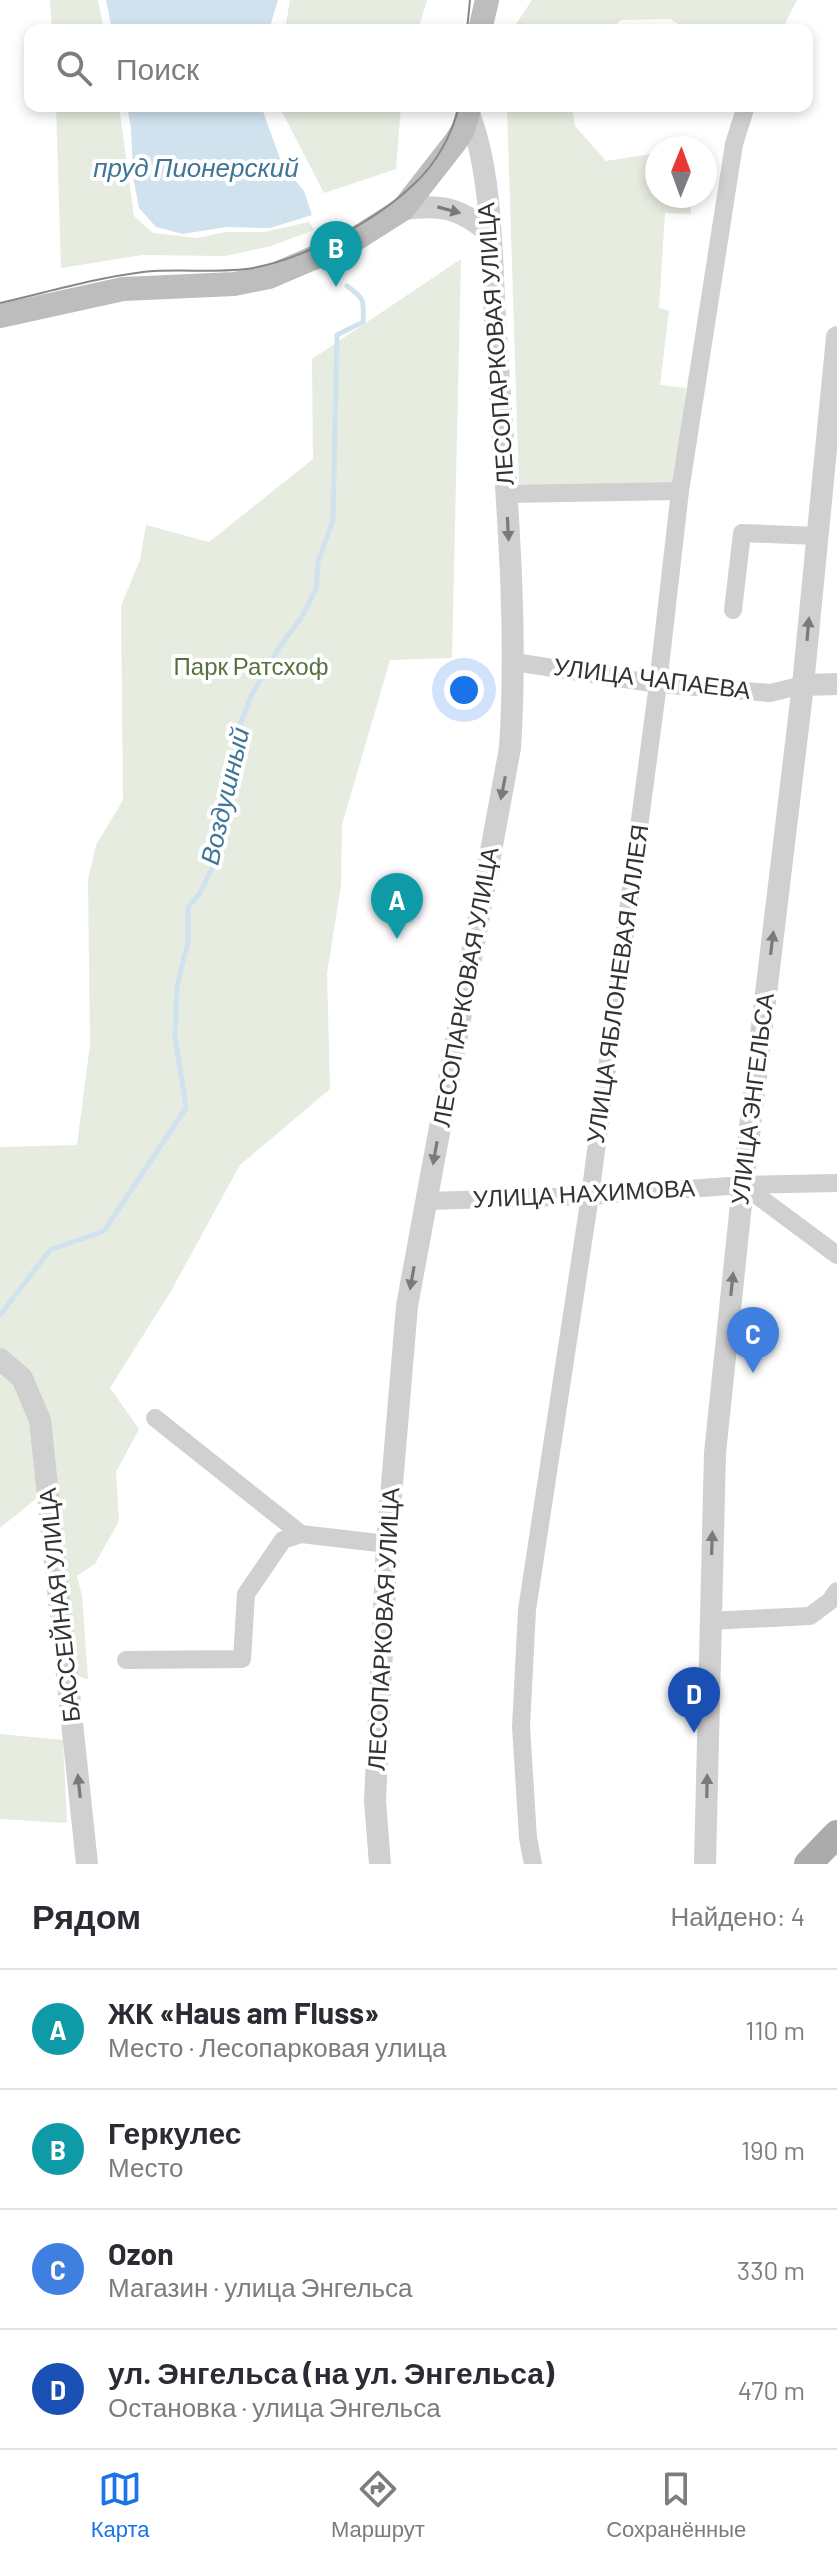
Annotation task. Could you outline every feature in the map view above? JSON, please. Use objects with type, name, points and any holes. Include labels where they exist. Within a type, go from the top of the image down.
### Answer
[{"type":"main road","points":[[481,24],[487,0]]},
{"type":"main road","points":[[0,316],[123,289],[234,284],[269,277],[351,242],[403,209],[456,141],[468,112]]},
{"type":"main road","points":[[808,1864],[837,1834]]},
{"type":"street","name":"ЛЕСОПАРКОВАЯ УЛИЦА","points":[[380,1864],[375,1801],[387,1544],[407,1306],[510,748],[514,662],[506,494],[489,232],[480,142],[470,112]]},
{"type":"street","name":"УЛИЦА ЯБЛОНЕВАЯ АЛЛЕЯ","points":[[533,1864],[528,1838],[521,1727],[527,1610],[590,1196],[658,684],[680,491],[734,144],[744,112]]},
{"type":"street","points":[[403,209],[431,205],[456,210],[489,232]]},
{"type":"street","name":"УЛИЦА ЭНГЕЛЬСА","points":[[705,1864],[715,1453],[743,1185],[803,685],[837,337]]},
{"type":"street","points":[[506,494],[680,491]]},
{"type":"street","points":[[733,610],[742,533],[817,536]]},
{"type":"street","name":"УЛИЦА ЧАПАЕВА","points":[[514,662],[658,684],[770,693],[803,685],[837,684]]},
{"type":"street","name":"УЛИЦА НАХИМОВА","points":[[426,1201],[837,1183]]},
{"type":"street","points":[[743,1185],[837,1255]]},
{"type":"street","name":"БАССЕЙНАЯ УЛИЦА","points":[[0,1359],[22,1378],[40,1420],[87,1864]]},
{"type":"street","points":[[155,1418],[301,1534]]},
{"type":"street","points":[[126,1660],[242,1659],[246,1594],[283,1540],[301,1534],[387,1544]]},
{"type":"street","points":[[709,1621],[810,1616],[830,1601],[837,1591]]},
{"type":"green space","points":[[50,0],[98,0],[103,24],[52,24]]},
{"type":"green space","points":[[290,0],[427,0],[420,24],[286,24]]},
{"type":"green space","points":[[532,0],[797,0],[785,24],[679,24],[670,19],[621,20],[617,24],[516,24]]},
{"type":"green space","points":[[56,112],[120,112],[134,216],[153,233],[197,238],[225,232],[264,232],[309,222],[314,230],[271,246],[225,256],[142,255],[61,268]]},
{"type":"green space","points":[[282,112],[401,112],[396,169],[324,193]]},
{"type":"green space","points":[[507,112],[573,112],[575,126],[606,161],[645,155],[645,208],[691,208],[691,214],[665,213],[659,308],[669,311],[660,385],[686,388],[677,484],[519,488]]},
{"type":"green space","name":"Парк Ратсхоф","points":[[461,259],[452,658],[390,660],[342,825],[341,886],[327,973],[330,1089],[240,1165],[171,1291],[110,1388],[139,1429],[116,1472],[119,1521],[95,1564],[77,1576],[82,1596],[88,1679],[74,1675],[43,1493],[0,1528],[0,1147],[77,1145],[90,1044],[88,880],[96,845],[123,800],[121,606],[140,560],[146,525],[209,542],[313,459],[312,359]]},
{"type":"green space","points":[[0,1734],[63,1740],[67,1823],[0,1819]]},
{"type":"water","points":[[106,0],[278,0],[271,24],[111,24]]},
{"type":"water","name":"пруд Пионерский","points":[[128,112],[263,112],[282,164],[304,191],[312,215],[270,228],[226,227],[183,234],[156,227],[139,208],[133,177]]},
{"type":"waterway","name":"Воздушный","points":[[0,1315],[50,1250],[104,1231],[186,1108],[175,1037],[177,986],[188,942],[188,907],[200,893],[214,864],[234,777],[237,732],[252,694],[303,615],[316,589],[318,562],[333,520],[337,335],[363,322],[362,301],[347,286]]},
{"type":"tram line","points":[[468,24],[470,0]]},
{"type":"tram line","points":[[0,303],[143,272],[253,268],[317,247],[360,224],[414,184],[442,148],[457,112]]},
{"type":"place","name":"Геркулес","points":[[336,287]]},
{"type":"place","name":"ЖК «Haus am Fluss»","points":[[397,939]]},
{"type":"place","name":"Ozon","points":[[753,1373]]},
{"type":"place","name":"ул. Энгельса (на ул. Энгельса)","points":[[694,1733]]}]
